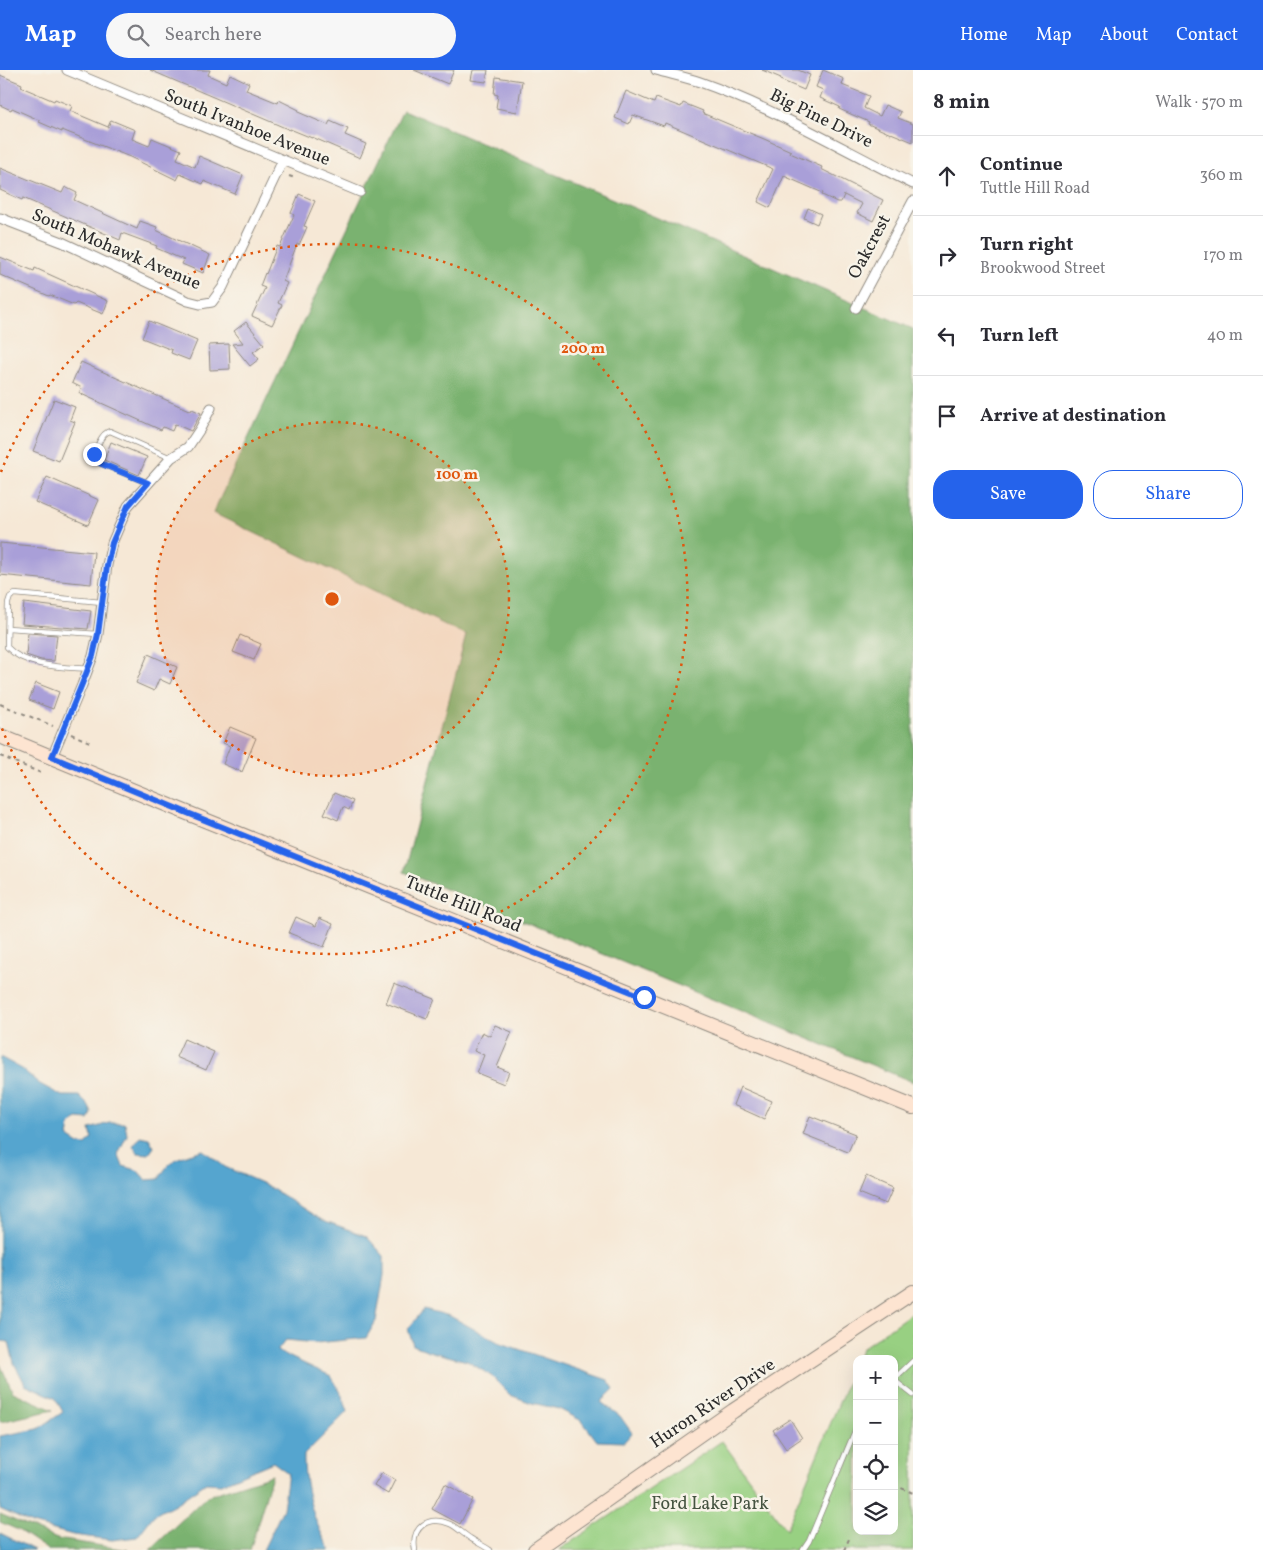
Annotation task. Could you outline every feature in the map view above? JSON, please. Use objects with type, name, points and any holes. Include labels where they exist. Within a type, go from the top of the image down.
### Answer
[{"type":"main road","name":"Tuttle Hill Road","points":[[0,736],[913,1107]]},
{"type":"main road","name":"Huron River Drive","points":[[536,1550],[734,1411],[913,1292]]},
{"type":"street","name":"South Ivanhoe Avenue","points":[[67,70],[360,192]]},
{"type":"street","name":"Big Pine Drive","points":[[656,70],[699,82],[749,102],[799,125],[913,184]]},
{"type":"street","name":"South Mohawk Avenue","points":[[0,218],[62,242],[188,301],[200,304],[212,302],[223,287],[283,160]]},
{"type":"street","name":"Oakcrest","points":[[856,308],[913,201]]},
{"type":"street","points":[[52,757],[88,669],[98,634],[112,543],[128,506],[171,458],[188,446],[211,408]]},
{"type":"lane","points":[[148,483],[97,462],[94,459],[94,454],[103,434],[110,432],[171,458]]},
{"type":"lane","points":[[88,669],[48,665],[22,658],[12,652],[7,647],[8,603],[10,597],[15,594],[102,602]]},
{"type":"lane","points":[[8,628],[98,634]]},
{"type":"lane","points":[[898,1376],[913,1362]]},
{"type":"lane","points":[[898,1383],[913,1395]]},
{"type":"lane","points":[[803,1550],[809,1541],[853,1436]]},
{"type":"lane","points":[[415,1550],[414,1541],[419,1527],[426,1522],[449,1524],[490,1550]]},
{"type":"path","points":[[289,176],[295,178]]},
{"type":"path","points":[[0,704],[92,743]]},
{"type":"path","points":[[0,756],[40,773]]},
{"type":"path","points":[[898,1487],[913,1493]]},
{"type":"path","points":[[844,1550],[849,1540]]},
{"type":"green space","points":[[403,110],[913,329],[913,1082],[404,872],[466,635],[213,513]]},
{"type":"green space","name":"Ford Lake Park","points":[[913,1312],[913,1550],[559,1550],[722,1441],[786,1530],[853,1370],[853,1535],[898,1535],[898,1355],[859,1355],[862,1348]]},
{"type":"green space","points":[[0,1364],[13,1392],[53,1410],[0,1422]]},
{"type":"green space","points":[[272,1475],[250,1550],[150,1550],[207,1496]]},
{"type":"green space","points":[[0,1514],[57,1539],[128,1550],[48,1550],[18,1530],[0,1522]]},
{"type":"water","points":[[0,1057],[22,1069],[40,1084],[62,1096],[79,1096],[88,1105],[92,1113],[89,1120],[77,1119],[70,1125],[68,1137],[79,1144],[86,1145],[92,1138],[90,1129],[109,1123],[125,1123],[127,1135],[118,1154],[123,1166],[137,1170],[146,1180],[159,1179],[172,1162],[188,1154],[203,1150],[225,1167],[266,1185],[320,1219],[366,1236],[384,1256],[384,1275],[376,1321],[366,1338],[316,1343],[286,1340],[277,1351],[331,1376],[340,1391],[348,1411],[304,1455],[305,1479],[311,1504],[319,1529],[331,1550],[263,1550],[283,1509],[288,1473],[273,1462],[221,1484],[206,1483],[175,1504],[154,1515],[137,1537],[112,1540],[73,1535],[32,1524],[0,1509],[0,1436],[38,1429],[63,1412],[55,1398],[25,1384],[14,1363],[9,1342],[0,1341]]},
{"type":"water","points":[[140,1136],[149,1138],[154,1147],[149,1154],[138,1153],[133,1146]]},
{"type":"water","points":[[424,1309],[450,1316],[498,1342],[608,1380],[614,1389],[601,1402],[620,1416],[632,1433],[624,1442],[597,1441],[582,1421],[559,1409],[532,1403],[510,1395],[490,1375],[467,1361],[413,1345],[408,1329]]},
{"type":"water","points":[[0,1533],[34,1550],[0,1550]]},
{"type":"building","points":[[150,70],[210,70],[208,75],[226,83],[230,74],[249,83],[246,90],[278,103],[279,100],[299,110],[298,112],[328,125],[330,121],[348,129],[345,135],[366,144],[360,158]]},
{"type":"building","points":[[414,70],[454,70],[448,84]]},
{"type":"building","points":[[473,70],[488,70],[486,82],[471,80]]},
{"type":"building","points":[[762,70],[798,70],[810,75],[804,90]]},
{"type":"building","points":[[823,70],[844,79],[842,85],[869,96],[864,108],[880,116],[885,105],[901,112],[898,118],[913,124],[913,142],[868,124],[869,122],[839,109],[840,107],[820,98],[823,90],[816,87]]},
{"type":"building","points":[[0,75],[22,84],[21,87],[54,101],[55,99],[72,106],[70,111],[108,127],[111,120],[135,130],[132,139],[149,146],[152,138],[181,150],[177,159],[195,167],[199,156],[243,175],[235,194],[204,181],[203,184],[180,174],[177,180],[130,157],[62,130],[62,132],[12,108],[11,110],[0,105]]},
{"type":"building","points":[[496,77],[522,81],[517,112],[496,108],[498,95],[494,94]]},
{"type":"building","points":[[626,91],[654,103],[656,98],[681,107],[683,103],[703,111],[702,113],[791,151],[790,153],[822,167],[821,169],[883,200],[873,221],[857,213],[862,204],[844,195],[841,202],[837,202],[822,195],[823,193],[784,176],[770,208],[758,202],[773,169],[665,123],[664,126],[633,115],[629,124],[615,118]]},
{"type":"building","points":[[0,168],[62,193],[65,187],[77,193],[74,200],[137,229],[140,221],[157,227],[156,230],[210,255],[203,273],[182,264],[184,260],[156,248],[157,246],[122,233],[120,240],[0,190]]},
{"type":"building","points":[[299,194],[315,201],[304,226],[307,227],[299,245],[297,244],[283,281],[287,283],[278,303],[282,305],[272,325],[252,316],[265,288],[260,286],[265,273],[277,246],[280,247],[294,215],[291,213]]},
{"type":"building","points":[[808,208],[821,214],[817,224],[804,218]]},
{"type":"building","points":[[0,257],[34,271],[35,268],[108,301],[103,314],[76,303],[74,305],[49,296],[0,275]]},
{"type":"building","points":[[149,321],[197,341],[189,360],[171,353],[172,350],[142,338]]},
{"type":"building","points":[[246,322],[264,344],[253,352],[259,359],[250,366],[232,344],[243,343],[234,331]]},
{"type":"building","points":[[229,344],[230,369],[210,370],[209,345]]},
{"type":"building","points":[[81,362],[191,411],[192,409],[201,413],[191,431],[175,424],[172,431],[163,427],[161,430],[79,393],[82,388],[72,383]]},
{"type":"building","points":[[54,399],[75,407],[70,420],[75,422],[59,461],[33,451]]},
{"type":"building","points":[[111,442],[147,457],[139,475],[104,460]]},
{"type":"building","points":[[47,477],[99,500],[88,525],[35,502]]},
{"type":"building","points":[[0,543],[94,552],[91,584],[0,575]]},
{"type":"building","points":[[24,603],[91,611],[88,629],[22,624]]},
{"type":"building","points":[[28,633],[57,635],[54,661],[41,660],[26,655]]},
{"type":"building","points":[[240,635],[261,644],[254,660],[233,652]]},
{"type":"building","points":[[148,654],[177,667],[170,684],[159,679],[154,691],[136,683]]},
{"type":"building","points":[[36,683],[59,692],[53,709],[29,700]]},
{"type":"building","points":[[230,727],[256,738],[242,772],[223,764],[230,746],[223,743]]},
{"type":"building","points":[[334,793],[353,801],[349,810],[343,807],[338,820],[324,814]]},
{"type":"building","points":[[296,917],[316,926],[319,918],[333,924],[324,947],[289,933]]},
{"type":"building","points":[[394,983],[435,999],[427,1019],[386,1003]]},
{"type":"building","points":[[495,1025],[512,1032],[497,1067],[509,1072],[504,1084],[477,1073],[484,1055],[474,1051],[482,1032],[490,1036]]},
{"type":"building","points":[[184,1039],[214,1052],[206,1070],[176,1057]]},
{"type":"building","points":[[740,1087],[772,1101],[764,1119],[733,1105]]},
{"type":"building","points":[[810,1116],[856,1134],[848,1152],[803,1134]]},
{"type":"building","points":[[866,1176],[893,1188],[886,1204],[859,1193]]},
{"type":"building","points":[[790,1419],[802,1438],[786,1449],[773,1430]]},
{"type":"building","points":[[382,1473],[395,1480],[388,1494],[374,1486]]},
{"type":"building","points":[[445,1484],[473,1499],[460,1524],[432,1509]]},
{"type":"route","points":[[94,454],[94,459],[97,462],[148,483],[128,506],[112,543],[93,656],[52,757],[644,997]]}]
